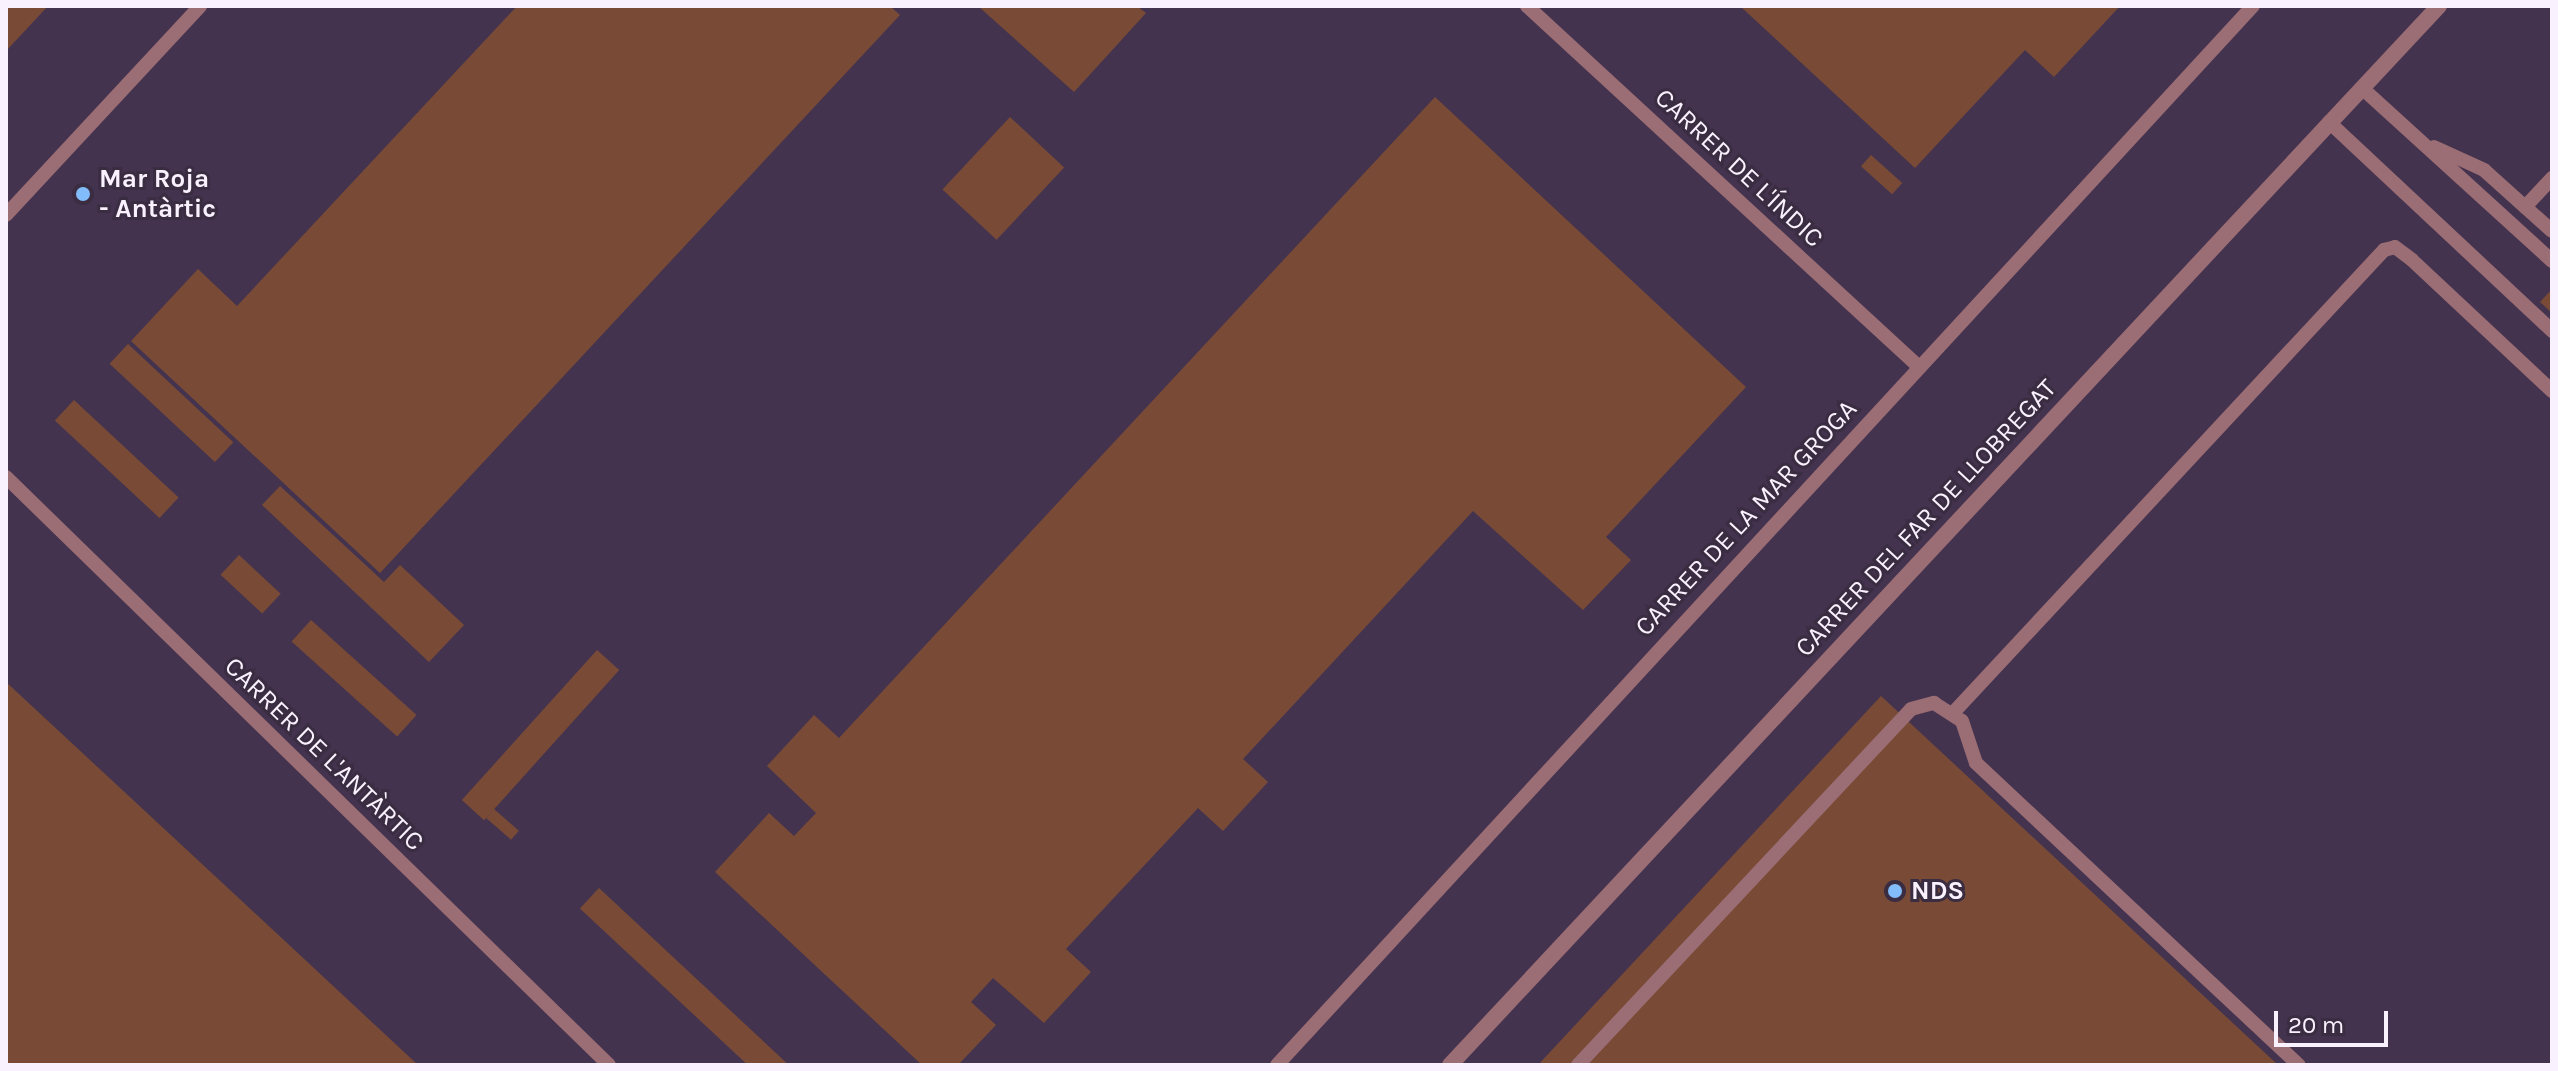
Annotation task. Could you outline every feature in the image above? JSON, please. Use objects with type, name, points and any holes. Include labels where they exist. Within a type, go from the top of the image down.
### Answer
[{"type":"street","name":"CARRER DEL FAR DE LLOBREGAT","points":[[1450,1065],[2439,6]]},
{"type":"lane","points":[[6,215],[200,6]]},
{"type":"lane","name":"CARRER DE L'ÍNDIC","points":[[1527,6],[1918,366]]},
{"type":"lane","name":"CARRER DE LA MAR GROGA","points":[[1277,1065],[2253,6]]},
{"type":"lane","points":[[2362,88],[2552,261]]},
{"type":"lane","points":[[2329,122],[2552,331]]},
{"type":"lane","points":[[2420,140],[2484,170],[2552,231]]},
{"type":"lane","points":[[2525,207],[2552,178]]},
{"type":"lane","points":[[1953,713],[2371,262],[2395,247],[2552,391]]},
{"type":"lane","name":"CARRER DE L'ANTÀRTIC","points":[[6,477],[609,1065]]},
{"type":"lane","points":[[1578,1065],[1911,709],[1934,703],[1953,713],[1966,731],[1976,763],[2299,1065]]},
{"type":"shaded area","points":[[6,6],[2552,6],[2552,1065],[6,1065]]},
{"type":"building","points":[[6,6],[48,6],[6,51]]},
{"type":"building","points":[[517,6],[890,6],[900,15],[380,573],[131,341],[198,269],[237,306]]},
{"type":"building","points":[[978,6],[1137,6],[1146,13],[1074,92]]},
{"type":"building","points":[[1740,6],[2120,6],[2054,77],[2025,50],[1915,168]]},
{"type":"building","points":[[1435,97],[1746,387],[1606,537],[1631,560],[1583,610],[1473,511],[1243,759],[1268,782],[1223,831],[1198,808],[1066,949],[1091,972],[1044,1023],[993,978],[971,1002],[996,1025],[958,1065],[922,1065],[715,872],[769,813],[794,836],[816,813],[767,766],[814,715],[839,738]]},
{"type":"building","points":[[1010,117],[1064,167],[997,240],[942,189]]},
{"type":"building","points":[[1871,155],[1902,183],[1892,194],[1861,166]]},
{"type":"building","points":[[2552,289],[2552,313],[2540,302]]},
{"type":"building","points":[[128,344],[233,442],[215,462],[110,364]]},
{"type":"building","points":[[74,400],[179,498],[159,518],[55,420]]},
{"type":"building","points":[[280,486],[384,582],[400,565],[464,625],[429,662],[262,505]]},
{"type":"building","points":[[239,555],[281,594],[262,614],[221,575]]},
{"type":"building","points":[[311,620],[417,715],[397,737],[292,642]]},
{"type":"building","points":[[597,650],[619,670],[484,820],[462,800]]},
{"type":"building","points":[[6,682],[244,903],[418,1065],[6,1065]]},
{"type":"building","name":"NDS","points":[[1881,696],[2278,1065],[1538,1065]]},
{"type":"building","points":[[494,809],[519,831],[511,840],[486,818]]},
{"type":"building","points":[[599,888],[789,1065],[748,1065],[580,908]]},
{"type":"place","name":"Mar Roja - Antàrtic","points":[[83,194]]},
{"type":"place","name":"NDS","points":[[1895,891]]}]
